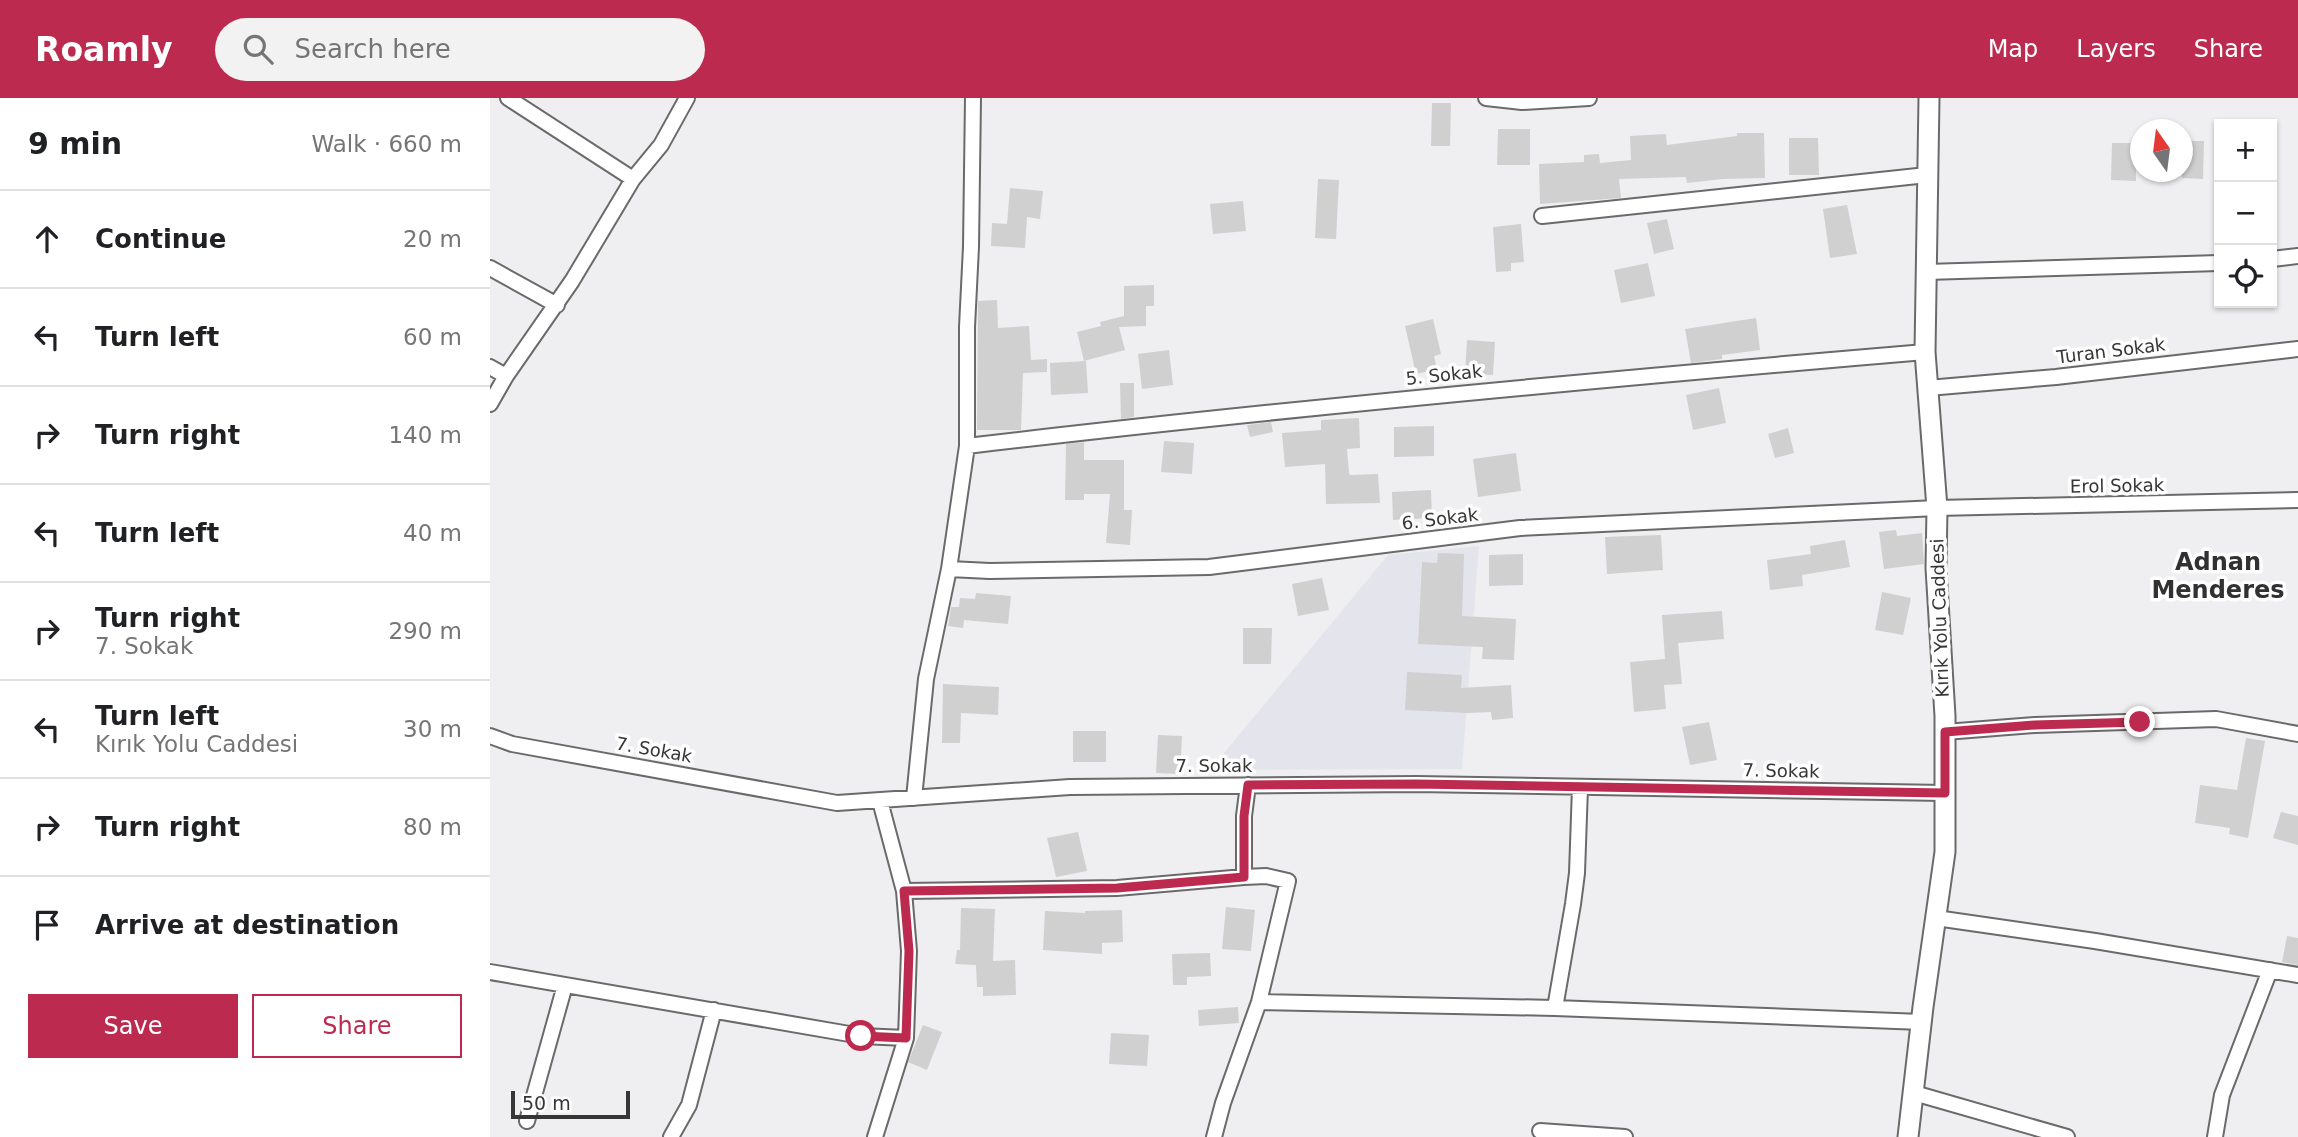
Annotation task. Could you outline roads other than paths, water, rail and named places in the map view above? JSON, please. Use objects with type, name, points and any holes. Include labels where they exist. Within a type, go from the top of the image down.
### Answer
[{"type":"street","points":[[508,98],[633,179]]},
{"type":"street","points":[[490,404],[506,376],[557,305],[633,179],[661,145],[687,98]]},
{"type":"street","points":[[914,799],[926,679],[949,569],[967,446],[973,98]]},
{"type":"street","points":[[1486,98],[1522,102],[1589,98]]},
{"type":"street","name":"Kırık Yolu Caddesi","points":[[1908,1137],[1945,852],[1945,732],[1936,568],[1937,508],[1925,352],[1929,98]]},
{"type":"street","points":[[1542,216],[1927,174]]},
{"type":"street","points":[[2277,258],[2298,256]]},
{"type":"street","points":[[1926,272],[2214,262]]},
{"type":"street","points":[[490,268],[557,305]]},
{"type":"street","name":"Turan Sokak","points":[[1928,388],[2056,377],[2298,349]]},
{"type":"street","name":"5. Sokak","points":[[967,446],[1177,421],[1596,380],[1925,352]]},
{"type":"street","points":[[490,367],[506,376]]},
{"type":"street","name":"Erol Sokak","points":[[1937,508],[2298,500]]},
{"type":"street","name":"6. Sokak","points":[[949,569],[990,571],[1209,567],[1520,528],[1937,508]]},
{"type":"street","points":[[1945,732],[2035,725],[2216,719],[2298,734]]},
{"type":"street","name":"7. Sokak","points":[[490,736],[512,744],[837,803],[1070,787],[1248,785],[1416,784],[1945,793]]},
{"type":"street","points":[[1244,877],[1244,816],[1248,785]]},
{"type":"street","points":[[1555,1008],[1577,873],[1580,787]]},
{"type":"street","points":[[875,1137],[906,1038],[909,951],[904,891],[880,801]]},
{"type":"street","points":[[904,891],[1117,888],[1266,876],[1288,881],[1259,1002],[1223,1103],[1214,1137]]},
{"type":"street","points":[[1936,918],[2298,975]]},
{"type":"street","points":[[2215,1137],[2222,1094],[2270,970]]},
{"type":"street","points":[[490,972],[861,1036],[906,1038]]},
{"type":"street","points":[[527,1121],[565,985]]},
{"type":"street","points":[[1259,1002],[1555,1008],[1922,1022]]},
{"type":"street","points":[[671,1137],[689,1105],[714,1010]]},
{"type":"street","points":[[1914,1093],[2067,1137]]},
{"type":"street","points":[[1540,1131],[1625,1137]]},
{"type":"district","name":"Adnan Menderes","points":[[2218,576]]}]
